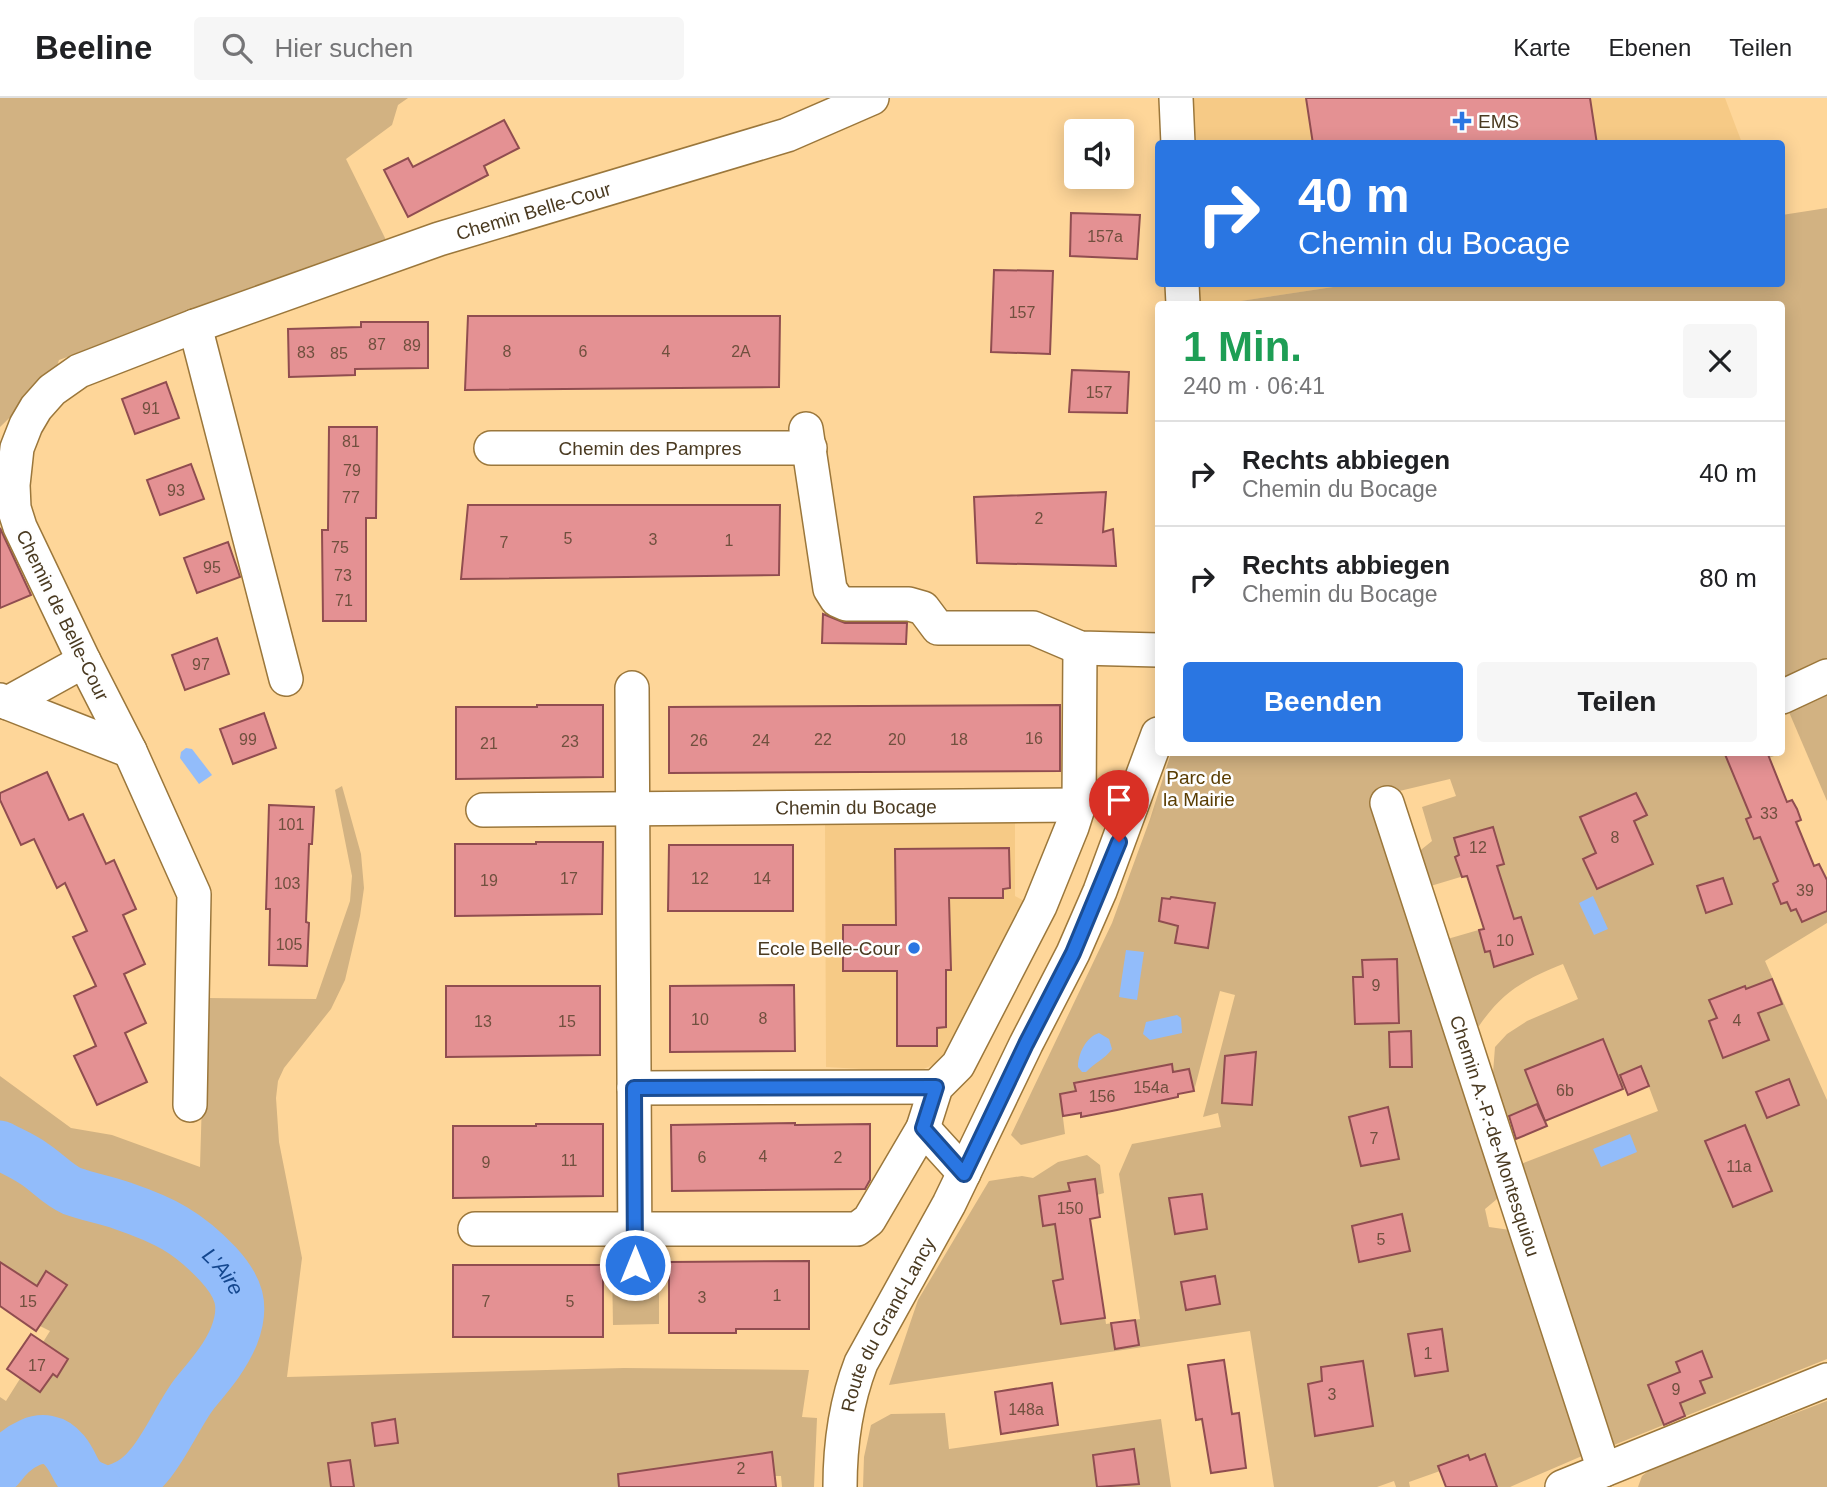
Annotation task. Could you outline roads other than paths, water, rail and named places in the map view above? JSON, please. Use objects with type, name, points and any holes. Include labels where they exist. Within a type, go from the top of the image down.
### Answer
[{"type":"street","name":"Chemin Belle-Cour","points":[[195,326],[439,239],[787,135],[872,98]]},
{"type":"street","points":[[1176,98],[1178,140]]},
{"type":"street","name":"Chemin de Belle-Cour","points":[[190,1105],[194,894],[130,751],[20,527],[14,508],[13,485],[17,448],[26,425],[36,408],[52,390],[79,371],[195,326]]},
{"type":"street","points":[[195,326],[286,679]]},
{"type":"street","name":"Chemin des Pampres","points":[[491,448],[808,439],[830,589],[837,600],[846,604],[909,604],[923,608],[938,628],[1033,628],[1080,648],[1155,650]]},
{"type":"street","points":[[475,1229],[857,1229],[869,1220],[923,1128],[947,1076],[1040,906],[1072,827],[1079,805],[1080,648]]},
{"type":"street","points":[[4,702],[84,661]]},
{"type":"street","points":[[1785,696],[1827,676]]},
{"type":"street","points":[[632,688],[647,810],[634,1088],[635,1265]]},
{"type":"street","points":[[4,702],[130,751]]},
{"type":"street","name":"Route du Grand-Lancy","points":[[840,1487],[845,1423],[855,1380],[862,1363],[964,1174],[1073,953],[1100,891],[1155,742]]},
{"type":"street","name":"Chemin A.-P.-de-Montesquiou","points":[[1387,803],[1604,1470]]},
{"type":"street","name":"Chemin du Bocage","points":[[483,810],[1079,805]]},
{"type":"street","points":[[634,1088],[1013,1071]]},
{"type":"street","points":[[923,1128],[964,1174]]},
{"type":"street","points":[[1562,1487],[1827,1380]]},
{"type":"water","points":[[186,748],[192,749],[212,775],[199,784],[180,758],[181,752]]},
{"type":"water","points":[[1593,896],[1608,929],[1594,935],[1579,903]]},
{"type":"water","points":[[1126,950],[1144,952],[1137,1000],[1119,997]]},
{"type":"water","points":[[1177,1015],[1181,1018],[1182,1033],[1150,1040],[1143,1034],[1146,1022]]},
{"type":"water","points":[[1099,1033],[1109,1039],[1112,1049],[1086,1072],[1082,1072],[1078,1067],[1081,1052],[1090,1038]]},
{"type":"water","points":[[1630,1134],[1637,1152],[1601,1167],[1593,1149]]},
{"type":"waterway","name":"L'Aire","points":[[0,1145],[29,1160],[72,1191],[138,1211],[175,1228],[218,1264],[231,1281],[238,1297],[238,1325],[226,1352],[195,1393],[153,1460],[132,1481],[119,1487]]},
{"type":"waterway","name":"L'Aire","points":[[0,1468],[21,1447],[39,1440],[48,1440],[57,1443],[85,1481],[97,1487]]},
{"type":"place","name":"EMS","points":[[1462,121]]},
{"type":"place","name":"Ecole Belle-Cour","points":[[914,948]]},
{"type":"park label","name":"Parc de la Mairie","points":[[1199,788]]}]
